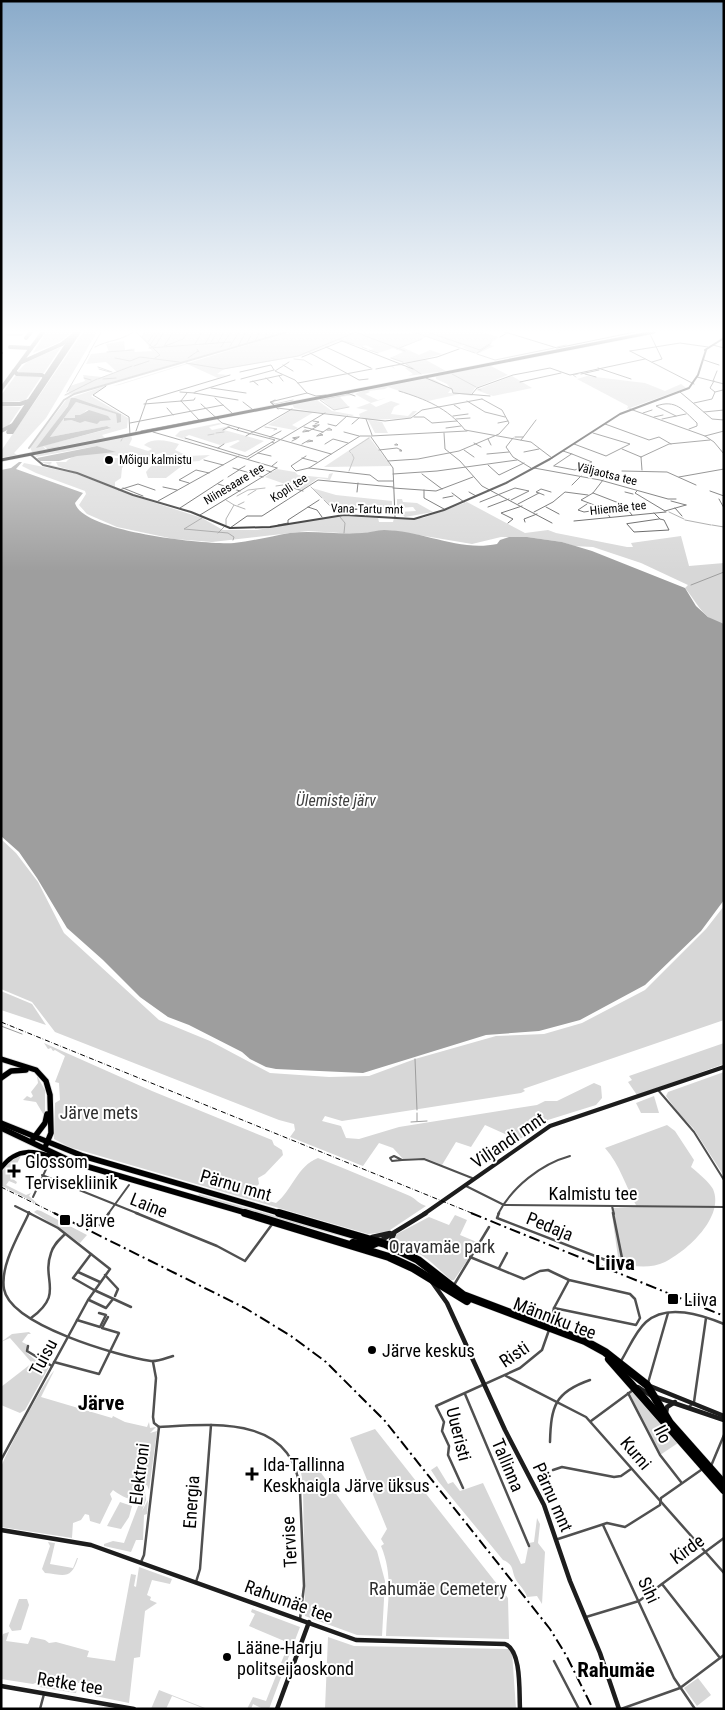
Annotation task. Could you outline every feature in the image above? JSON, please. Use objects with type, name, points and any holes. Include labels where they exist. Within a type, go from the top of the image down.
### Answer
[{"type":"highway","points":[[216,418],[238,412]]},
{"type":"highway","points":[[1,459],[32,455],[129,433],[246,412]]},
{"type":"highway","points":[[1,459],[32,455],[129,433],[199,421]]},
{"type":"highway","points":[[1,1059],[11,1067],[31,1071],[44,1080],[47,1092],[47,1116],[33,1140],[42,1146],[50,1140],[50,1093],[47,1080],[37,1070],[11,1067]]},
{"type":"highway","points":[[1,1078],[11,1067]]},
{"type":"highway","name":"Pärnu mnt","points":[[1,1123],[75,1164],[129,1182],[190,1197],[381,1254],[420,1273],[431,1281],[449,1286]]},
{"type":"highway","points":[[42,1127],[42,1131],[46,1132],[50,1126]]},
{"type":"highway","name":"Pärnu mnt","points":[[1,1128],[33,1140]]},
{"type":"highway","name":"Pärnu mnt","points":[[50,1140],[60,1148],[381,1243],[408,1255],[431,1269],[449,1286]]},
{"type":"highway","points":[[129,1182],[134,1176],[134,1171]]},
{"type":"highway","points":[[190,1197],[200,1190]]},
{"type":"highway","points":[[347,1243],[371,1245],[381,1243],[381,1254]]},
{"type":"highway","points":[[420,1273],[428,1274],[431,1269]]},
{"type":"highway","name":"Männiku tee","points":[[449,1286],[595,1349],[609,1359],[627,1379]]},
{"type":"highway","name":"Männiku tee","points":[[549,1329],[597,1347],[647,1385]]},
{"type":"highway","points":[[627,1379],[724,1484]]},
{"type":"highway","points":[[647,1385],[666,1418],[724,1490]]},
{"type":"main road","points":[[1,1168],[11,1156],[20,1151],[34,1151],[75,1164]]},
{"type":"street","points":[[121,412],[128,416],[130,423],[129,433]]},
{"type":"street","points":[[137,432],[142,412]]},
{"type":"street","points":[[170,412],[173,415]]},
{"type":"street","points":[[130,423],[190,412],[199,421]]},
{"type":"street","points":[[210,412],[216,418],[238,429]]},
{"type":"street","points":[[246,436],[289,412]]},
{"type":"street","points":[[315,412],[356,419]]},
{"type":"street","points":[[413,417],[419,412]]},
{"type":"street","points":[[445,412],[453,416],[468,431],[531,442],[552,458]]},
{"type":"street","points":[[485,412],[497,417],[506,417]]},
{"type":"street","points":[[388,462],[450,453],[488,439],[504,431],[508,421],[503,412]]},
{"type":"street","name":"Vana-Tartu mnt","points":[[32,455],[37,462],[43,465],[77,473],[119,490],[200,515],[230,528],[259,528],[344,515],[417,518],[444,510],[490,490],[552,458],[625,412]]},
{"type":"street","points":[[637,412],[705,436],[712,440],[724,454]]},
{"type":"street","points":[[643,414],[648,412]]},
{"type":"street","points":[[668,412],[676,416]]},
{"type":"street","points":[[684,412],[698,425],[689,430]]},
{"type":"street","points":[[704,412],[715,421],[724,420]]},
{"type":"street","points":[[248,459],[325,413]]},
{"type":"street","points":[[453,416],[468,414]]},
{"type":"street","points":[[654,417],[663,414]]},
{"type":"street","points":[[661,420],[686,414]]},
{"type":"street","points":[[338,416],[385,421],[413,417],[424,418],[436,426]]},
{"type":"street","points":[[328,424],[336,426],[347,417]]},
{"type":"street","points":[[162,429],[216,418]]},
{"type":"street","points":[[352,424],[360,418]]},
{"type":"street","points":[[432,423],[470,418]]},
{"type":"street","points":[[366,419],[371,436],[392,468],[395,517]]},
{"type":"street","points":[[521,440],[536,420]]},
{"type":"street","points":[[305,432],[313,429],[319,422],[313,421]]},
{"type":"street","points":[[498,423],[508,421]]},
{"type":"street","points":[[605,424],[648,440],[659,437],[671,444]]},
{"type":"street","points":[[309,425],[322,426]]},
{"type":"street","points":[[224,430],[232,426]]},
{"type":"street","points":[[303,426],[323,432]]},
{"type":"street","points":[[446,428],[461,426]]},
{"type":"street","points":[[228,427],[275,440],[273,443]]},
{"type":"street","points":[[318,438],[329,429]]},
{"type":"street","points":[[149,431],[272,466],[278,462]]},
{"type":"street","points":[[270,437],[281,431]]},
{"type":"street","points":[[344,432],[360,436],[371,436],[464,433],[468,431]]},
{"type":"street","points":[[705,436],[724,431]]},
{"type":"street","points":[[252,433],[292,441],[331,454]]},
{"type":"street","points":[[574,444],[606,456],[630,444],[593,433]]},
{"type":"street","points":[[444,434],[446,440],[444,447],[465,466],[473,477],[490,490],[552,523]]},
{"type":"street","points":[[309,468],[360,436]]},
{"type":"street","points":[[292,441],[296,437]]},
{"type":"street","points":[[523,437],[514,438],[506,447],[517,460],[533,468]]},
{"type":"street","points":[[185,438],[196,443]]},
{"type":"street","points":[[283,438],[287,440]]},
{"type":"street","points":[[325,444],[333,439],[348,443]]},
{"type":"street","points":[[488,439],[491,445]]},
{"type":"street","points":[[621,449],[641,458],[671,444],[712,440]]},
{"type":"street","points":[[302,444],[307,442]]},
{"type":"street","points":[[474,443],[481,447]]},
{"type":"street","points":[[216,449],[224,444]]},
{"type":"street","points":[[206,446],[230,453]]},
{"type":"street","points":[[379,450],[398,448]]},
{"type":"street","points":[[719,448],[724,448]]},
{"type":"street","points":[[463,449],[474,456]]},
{"type":"street","points":[[524,452],[540,449]]},
{"type":"street","points":[[563,451],[592,462],[575,470],[571,475]]},
{"type":"street","points":[[487,454],[509,452]]},
{"type":"street","points":[[158,502],[240,456],[256,453],[271,456]]},
{"type":"street","points":[[573,454],[554,466],[575,470]]},
{"type":"street","points":[[299,474],[291,465],[306,456]]},
{"type":"street","points":[[302,458],[317,462]]},
{"type":"street","points":[[641,458],[642,471]]},
{"type":"street","points":[[204,460],[223,465]]},
{"type":"street","points":[[393,474],[422,474],[465,466],[517,460]]},
{"type":"street","points":[[488,464],[491,470],[499,475],[524,463]]},
{"type":"street","points":[[228,477],[244,466]]},
{"type":"street","name":"Niinesaare tee","points":[[200,515],[277,468],[272,466]]},
{"type":"street","points":[[233,468],[263,477]]},
{"type":"street","points":[[258,468],[271,472]]},
{"type":"street","points":[[296,471],[309,468],[370,475],[378,480],[393,481]]},
{"type":"street","name":"Väljaotsa tee","points":[[533,468],[603,480],[670,500],[676,499]]},
{"type":"street","points":[[678,477],[724,469]]},
{"type":"street","points":[[190,483],[179,480],[196,470],[209,473]]},
{"type":"street","points":[[622,471],[665,472],[696,485]]},
{"type":"street","points":[[422,474],[442,489]]},
{"type":"street","points":[[572,484],[581,476]]},
{"type":"street","name":"Kopli tee","points":[[230,528],[247,516],[262,516],[319,480],[424,490],[442,489],[473,477]]},
{"type":"street","points":[[180,508],[223,480]]},
{"type":"street","points":[[603,480],[593,493],[582,500],[610,511]]},
{"type":"street","points":[[357,492],[358,483]]},
{"type":"street","points":[[119,490],[138,484],[155,490]]},
{"type":"street","points":[[218,484],[240,491]]},
{"type":"street","points":[[164,487],[177,490]]},
{"type":"street","points":[[290,487],[303,491]]},
{"type":"street","points":[[123,488],[143,496]]},
{"type":"street","points":[[480,502],[517,488],[529,491],[488,507]]},
{"type":"street","points":[[539,493],[536,492],[541,489],[551,492]]},
{"type":"street","points":[[424,490],[424,498],[444,510]]},
{"type":"street","points":[[634,494],[638,491]]},
{"type":"street","points":[[710,491],[724,497]]},
{"type":"street","points":[[469,492],[476,496]]},
{"type":"street","points":[[533,512],[566,492],[588,495]]},
{"type":"street","points":[[625,492],[634,494],[665,511]]},
{"type":"street","points":[[452,493],[464,502]]},
{"type":"street","points":[[518,504],[539,493],[544,495]]},
{"type":"street","points":[[593,493],[624,506],[632,515]]},
{"type":"street","points":[[443,498],[454,496]]},
{"type":"street","points":[[724,497],[718,499],[724,508]]},
{"type":"street","points":[[278,524],[288,523],[288,520],[319,500]]},
{"type":"street","name":"Hiiemäe tee","points":[[574,521],[665,511],[686,505],[670,500]]},
{"type":"street","points":[[588,503],[578,510],[584,512],[604,509]]},
{"type":"street","points":[[508,523],[513,520],[501,513],[522,506]]},
{"type":"street","points":[[545,506],[559,514]]},
{"type":"street","points":[[308,508],[317,510],[322,517]]},
{"type":"street","points":[[675,508],[682,516]]},
{"type":"street","points":[[604,509],[610,517]]},
{"type":"street","points":[[654,512],[660,519],[664,520],[669,530],[634,532],[627,523],[660,519]]},
{"type":"street","points":[[525,522],[524,519],[537,514]]},
{"type":"street","name":"Viljandi mnt","points":[[381,1243],[397,1229],[466,1186],[530,1138],[550,1126],[724,1067]]},
{"type":"street","points":[[658,1090],[694,1132],[724,1180]]},
{"type":"street","points":[[48,1156],[48,1165]]},
{"type":"street","points":[[504,1205],[550,1162],[570,1156]]},
{"type":"street","points":[[33,1197],[48,1165],[57,1159]]},
{"type":"street","points":[[402,1160],[424,1159],[474,1180]]},
{"type":"street","name":"Laine","points":[[42,1175],[217,1246],[245,1261],[274,1222]]},
{"type":"street","points":[[100,1225],[129,1182]]},
{"type":"street","name":"Kalmistu tee","points":[[466,1186],[504,1205],[724,1207]]},
{"type":"street","name":"Pedaja","points":[[504,1205],[496,1217],[590,1256],[621,1266],[623,1263],[612,1206]]},
{"type":"street","points":[[15,1206],[29,1212],[65,1234],[91,1254],[72,1278],[74,1281],[114,1297],[131,1308]]},
{"type":"street","points":[[29,1212],[8,1260],[4,1278],[4,1290],[10,1303],[31,1318],[67,1338],[153,1362],[173,1356]]},
{"type":"street","points":[[447,1303],[449,1286],[490,1227]]},
{"type":"street","points":[[353,1234],[377,1237],[397,1229]]},
{"type":"street","points":[[397,1229],[391,1240],[408,1255]]},
{"type":"street","points":[[31,1318],[49,1300],[51,1291],[48,1262],[55,1244],[65,1234]]},
{"type":"street","points":[[499,1268],[507,1253]]},
{"type":"street","name":"Tuisu","points":[[1,1460],[88,1300],[110,1269],[91,1254]]},
{"type":"street","points":[[470,1257],[524,1279],[543,1270],[569,1280],[630,1294],[640,1314],[639,1322],[636,1326],[554,1308]]},
{"type":"street","points":[[78,1272],[100,1282]]},
{"type":"street","points":[[88,1300],[106,1308],[114,1297],[118,1289],[105,1275]]},
{"type":"street","name":"Risti","points":[[486,1385],[506,1376],[541,1352],[554,1308],[569,1280]]},
{"type":"street","name":"Pärnu mnt","points":[[431,1281],[447,1303],[505,1430],[544,1505],[584,1618],[600,1654],[620,1709]]},
{"type":"street","points":[[77,1320],[100,1327],[106,1315],[99,1313]]},
{"type":"street","points":[[647,1385],[668,1314]]},
{"type":"street","points":[[620,1364],[648,1320],[659,1315],[686,1314],[724,1324]]},
{"type":"street","points":[[54,1362],[99,1374],[120,1332],[102,1328],[108,1317]]},
{"type":"street","points":[[691,1406],[706,1318]]},
{"type":"street","points":[[28,1346],[27,1351],[32,1356],[52,1366]]},
{"type":"street","name":"Elektroni","points":[[141,1562],[159,1427],[154,1423],[153,1417],[156,1378],[153,1362]]},
{"type":"street","name":"Kurni","points":[[506,1376],[591,1421],[724,1574]]},
{"type":"street","points":[[627,1379],[630,1377],[637,1378]]},
{"type":"street","name":"Männiku tee","points":[[627,1379],[643,1391],[654,1396],[724,1416]]},
{"type":"street","points":[[550,1442],[551,1413],[556,1401],[567,1388],[590,1380]]},
{"type":"street","name":"Uueristi","points":[[463,1488],[448,1455],[449,1446],[442,1431],[444,1422],[436,1406],[486,1385]]},
{"type":"street","name":"Männiku tee","points":[[647,1385],[724,1420]]},
{"type":"street","points":[[591,1421],[635,1388]]},
{"type":"street","name":"Ilo","points":[[628,1393],[660,1455],[681,1482]]},
{"type":"street","name":"Tallinna","points":[[464,1394],[529,1546]]},
{"type":"street","points":[[666,1418],[667,1407],[676,1402]]},
{"type":"street","name":"Tervise","points":[[159,1427],[211,1424],[237,1425],[264,1433],[280,1446],[294,1464],[300,1489],[304,1576],[300,1619]]},
{"type":"street","name":"Energia","points":[[196,1582],[200,1568],[211,1424]]},
{"type":"street","points":[[556,1539],[612,1523],[626,1527],[660,1505],[661,1498],[681,1482],[707,1467],[724,1435]]},
{"type":"street","points":[[553,1470],[562,1467],[614,1477],[621,1476],[631,1468]]},
{"type":"street","name":"Sihi","points":[[603,1525],[680,1688],[695,1709]]},
{"type":"street","name":"Rahumäe tee","points":[[1,1530],[83,1543],[309,1622],[348,1638],[365,1641],[505,1644],[511,1646],[516,1654],[520,1709]]},
{"type":"street","name":"Kirde","points":[[584,1618],[639,1600],[724,1538]]},
{"type":"street","points":[[662,1584],[720,1658]]},
{"type":"street","points":[[277,1709],[309,1622]]},
{"type":"street","points":[[620,1709],[680,1688],[724,1655]]},
{"type":"street","points":[[554,1661],[579,1709]]},
{"type":"street","name":"Retke tee","points":[[1,1686],[134,1709]]},
{"type":"street","points":[[40,1709],[44,1692]]},
{"type":"green space","points":[[1,412],[18,412],[8,426],[1,429]]},
{"type":"green space","points":[[28,412],[50,412],[14,453],[17,455],[1,458],[1,451]]},
{"type":"green space","points":[[57,412],[63,412],[38,447],[109,429],[110,427],[50,437],[69,412],[85,412],[75,416],[75,418],[65,418],[64,421],[71,420],[80,423],[85,420],[110,420],[91,412],[109,412],[116,414],[117,423],[121,414],[114,412],[118,412],[128,418],[127,428],[102,435],[105,438],[48,449],[43,446],[46,450],[32,452],[30,447]]},
{"type":"green space","points":[[289,412],[313,412],[292,425],[298,428],[294,430],[268,425]]},
{"type":"green space","points":[[313,412],[336,412],[354,415]]},
{"type":"green space","points":[[364,412],[392,412],[391,414],[408,416],[412,412],[416,412],[410,418],[370,420],[382,422],[388,433],[375,433],[368,420],[360,417],[359,414]]},
{"type":"green space","points":[[222,424],[209,427],[212,430],[230,426],[224,430],[264,441],[245,452],[229,447],[240,441],[238,440],[220,445],[189,435],[183,438],[195,443],[175,436],[180,431]]},
{"type":"green space","points":[[131,435],[132,439],[129,445],[148,451],[152,449],[144,445],[152,441],[161,440],[179,444],[175,450],[188,456],[210,455],[199,461],[187,462],[166,478],[148,478],[146,472],[151,466],[166,465],[176,460],[161,453],[142,459],[111,455],[111,458],[128,458],[122,468],[121,478],[115,482],[115,487],[119,489],[58,466],[56,462],[66,462],[70,458],[82,454],[115,452],[97,446],[35,457],[38,454]]},
{"type":"green space","points":[[369,437],[391,466],[324,467]]},
{"type":"green space","points":[[24,463],[74,473],[134,496],[202,518],[223,530],[257,530],[337,516],[378,518],[379,522],[393,522],[394,518],[423,518],[467,502],[525,533],[548,530],[627,547],[633,547],[631,543],[681,536],[689,566],[724,563],[724,624],[711,619],[701,610],[685,588],[688,585],[641,563],[593,547],[574,546],[562,542],[527,537],[501,537],[472,544],[389,530],[357,534],[308,531],[212,542],[174,539],[117,527],[87,514],[79,505],[86,494],[85,491],[36,473],[22,466]]},
{"type":"green space","points":[[277,469],[295,472],[298,475],[328,478],[329,474],[333,473],[330,480],[318,478],[302,490],[265,477]]},
{"type":"green space","points":[[312,488],[336,495],[392,501],[392,509],[362,513],[354,507],[348,507],[345,513],[339,514]]},
{"type":"green space","points":[[397,499],[402,499],[403,502],[417,503],[433,512],[405,517],[399,512],[416,511],[413,507],[397,508]]},
{"type":"green space","points":[[1,839],[16,853],[38,882],[64,933],[159,1020],[210,1041],[270,1073],[329,1077],[369,1076],[415,1059],[496,1036],[544,1034],[582,1023],[645,990],[706,929],[724,906],[724,1020],[523,1089],[525,1091],[521,1093],[342,1121],[325,1116],[322,1121],[341,1126],[346,1138],[359,1139],[399,1127],[537,1105],[545,1101],[557,1101],[594,1083],[601,1086],[602,1098],[596,1105],[535,1124],[527,1135],[518,1140],[485,1125],[471,1147],[456,1142],[442,1165],[425,1158],[403,1159],[393,1148],[379,1143],[363,1166],[290,1137],[295,1130],[294,1124],[279,1120],[55,1032],[32,1002],[1,989]]},
{"type":"green space","points":[[1,991],[32,1004],[46,1025],[1,1010]]},
{"type":"green space","name":"Järve mets","points":[[44,1043],[152,1091],[272,1140],[274,1145],[282,1150],[283,1155],[265,1174],[258,1178],[259,1184],[247,1195],[276,1203],[282,1198],[305,1167],[318,1158],[410,1196],[426,1206],[387,1232],[368,1234],[69,1147],[54,1139],[55,1103],[60,1100],[59,1083],[55,1082],[65,1056],[55,1050],[53,1051],[51,1048],[48,1049]]},
{"type":"green space","points":[[724,1043],[724,1064],[637,1095],[628,1082],[632,1080],[629,1076]]},
{"type":"green space","points":[[724,1072],[724,1176],[693,1128],[680,1115],[666,1096],[668,1092]]},
{"type":"green space","points":[[37,1076],[45,1090],[45,1117],[36,1102],[23,1100],[27,1096],[31,1098],[33,1096],[31,1092],[38,1083]]},
{"type":"green space","points":[[654,1096],[659,1113],[641,1113],[636,1103]]},
{"type":"green space","points":[[667,1125],[675,1131],[694,1160],[691,1167],[713,1189],[714,1211],[702,1232],[674,1257],[660,1264],[648,1266],[619,1264],[611,1208],[637,1207],[619,1169],[605,1148]]},
{"type":"green space","points":[[32,1152],[31,1156],[22,1154],[24,1154]]},
{"type":"green space","points":[[22,1154],[10,1177],[17,1182],[16,1184],[9,1181],[6,1185],[26,1195],[31,1193],[29,1196],[39,1205],[2,1186],[5,1166],[12,1158]]},
{"type":"green space","points":[[199,1194],[355,1239],[366,1243],[197,1197]]},
{"type":"green space","points":[[37,1210],[87,1235],[80,1243],[34,1212]]},
{"type":"green space","name":"Oravamäe park","points":[[455,1215],[467,1220],[460,1235],[479,1243],[454,1280],[451,1280],[426,1258],[400,1247],[393,1239],[395,1235],[429,1217],[449,1225]]},
{"type":"green space","points":[[29,1332],[31,1334],[28,1334],[22,1342],[28,1345],[27,1353],[46,1369],[49,1367],[25,1410],[20,1413],[1,1405],[1,1387],[32,1363],[10,1338],[1,1342],[12,1334]]},
{"type":"green space","points":[[54,1371],[41,1397],[112,1418],[113,1416],[125,1422],[147,1427],[149,1422],[150,1428],[156,1427],[150,1433],[157,1431],[149,1490],[147,1485],[144,1486],[146,1500],[142,1511],[148,1500],[147,1514],[144,1515],[143,1540],[136,1540],[131,1552],[104,1546],[104,1544],[113,1541],[124,1543],[140,1501],[126,1498],[113,1490],[110,1494],[112,1499],[100,1524],[90,1521],[89,1515],[85,1514],[81,1520],[73,1523],[72,1538],[1,1527],[1,1469],[3,1462],[35,1401]]},
{"type":"green space","points":[[631,1390],[678,1443],[660,1455],[628,1393]]},
{"type":"green space","name":"Rahumäe Cemetery","points":[[375,1429],[508,1598],[509,1639],[386,1636],[389,1579],[381,1546],[384,1544],[381,1539],[387,1529],[350,1438]]},
{"type":"green space","name":"Rahumäe Cemetery","points":[[314,1463],[377,1551],[385,1581],[382,1636],[357,1635],[305,1616],[303,1487],[301,1472]]},
{"type":"green space","points":[[437,1466],[448,1484],[453,1482],[460,1491],[483,1483],[521,1564],[525,1563],[529,1543],[534,1542],[537,1518],[540,1524],[538,1543],[545,1552],[542,1604],[537,1596],[527,1597],[516,1580],[511,1566],[503,1560],[438,1481],[431,1470]]},
{"type":"green space","points":[[120,1502],[132,1506],[129,1517],[121,1529],[107,1526]]},
{"type":"green space","points":[[48,1542],[55,1543],[50,1564],[73,1568],[78,1558],[73,1570],[70,1573],[62,1575],[45,1573],[42,1569],[50,1546]]},
{"type":"green space","points":[[139,1567],[172,1579],[170,1584],[152,1580],[147,1595],[151,1597],[150,1600],[157,1603],[145,1611],[140,1657],[134,1658],[129,1703],[95,1696],[95,1691],[87,1694],[89,1687],[81,1691],[82,1683],[78,1683],[76,1693],[39,1687],[43,1680],[33,1684],[1,1679],[1,1639],[3,1634],[9,1632],[6,1641],[28,1644],[31,1637],[45,1640],[49,1643],[56,1642],[89,1651],[87,1657],[115,1661],[131,1574],[136,1575],[134,1586],[136,1587]]},
{"type":"green space","points":[[19,1599],[27,1599],[29,1605],[21,1630],[12,1631],[9,1626]]},
{"type":"green space","points":[[252,1609],[300,1627],[269,1709],[263,1709],[253,1704],[251,1709],[247,1709],[253,1697],[266,1701],[289,1643],[249,1626],[255,1614],[251,1612]]},
{"type":"green space","points":[[328,1637],[354,1646],[509,1649],[512,1652],[516,1709],[325,1709]]},
{"type":"green space","points":[[698,1678],[711,1695],[697,1706],[684,1688]]},
{"type":"green space","points":[[159,1690],[205,1709],[172,1696],[166,1709],[151,1709]]},
{"type":"water","points":[[64,412],[69,412],[50,437],[107,426],[111,428],[36,448]]},
{"type":"water","points":[[86,412],[95,412],[108,416],[111,420],[100,421],[97,424],[85,421],[80,423],[71,420],[64,421],[64,418],[75,418],[75,415]]},
{"type":"water","points":[[109,412],[121,414],[121,422],[117,423],[116,414]]},
{"type":"water","points":[[97,446],[116,452],[77,456],[59,461],[40,461],[37,458]]},
{"type":"water","name":"Ülemiste järv","points":[[22,462],[16,469],[83,493],[75,503],[83,513],[99,522],[147,535],[198,542],[234,543],[290,533],[365,533],[384,530],[412,533],[454,543],[483,546],[497,544],[500,540],[509,537],[527,537],[562,542],[592,551],[685,588],[696,606],[708,617],[724,624],[724,900],[701,931],[645,985],[580,1020],[539,1031],[486,1035],[363,1073],[266,1067],[250,1059],[242,1052],[189,1025],[168,1017],[140,997],[67,928],[19,852],[1,836],[1,470],[11,468]]},
{"type":"waterway","points":[[29,448],[55,412]]},
{"type":"waterway","points":[[265,427],[277,429],[274,430]]},
{"type":"waterway","points":[[216,433],[224,432]]},
{"type":"waterway","points":[[208,435],[214,434]]},
{"type":"waterway","points":[[121,441],[123,437]]},
{"type":"waterway","points":[[351,453],[349,451],[369,438]]},
{"type":"waterway","points":[[47,449],[59,447]]},
{"type":"waterway","points":[[33,452],[46,450]]},
{"type":"waterway","points":[[349,471],[354,458],[352,454]]},
{"type":"waterway","points":[[276,486],[283,485]]},
{"type":"waterway","points":[[311,487],[322,498]]},
{"type":"waterway","points":[[237,496],[248,490],[265,488]]},
{"type":"waterway","points":[[248,495],[256,490]]},
{"type":"waterway","points":[[226,500],[234,505]]},
{"type":"waterway","points":[[324,500],[338,514]]},
{"type":"waterway","points":[[238,505],[244,502]]},
{"type":"waterway","points":[[226,525],[226,519],[234,505]]},
{"type":"waterway","points":[[234,505],[245,509]]},
{"type":"waterway","points":[[669,512],[684,519]]},
{"type":"waterway","points":[[340,517],[345,523],[344,533]]},
{"type":"waterway","points":[[202,518],[184,529],[219,532]]},
{"type":"waterway","points":[[685,520],[711,525]]},
{"type":"waterway","points":[[712,525],[724,527]]},
{"type":"waterway","points":[[219,532],[224,527]]},
{"type":"waterway","points":[[219,532],[228,533],[234,537],[233,540]]},
{"type":"waterway","points":[[691,585],[724,572]]},
{"type":"waterway","points":[[1,1026],[22,1034]]},
{"type":"waterway","points":[[415,1059],[417,1110]]},
{"type":"waterway","points":[[417,1113],[417,1121]]},
{"type":"waterway","points":[[411,1122],[427,1121]]},
{"type":"taxiway","points":[[1,431],[15,424]]},
{"type":"runway","points":[[10,432],[24,412]]},
{"type":"railway","points":[[1,1022],[474,1214]]},
{"type":"railway","points":[[1,1187],[56,1214]]},
{"type":"railway","points":[[54,1213],[245,1308],[291,1336],[326,1362],[385,1421],[550,1629],[566,1655],[593,1709]]},
{"type":"railway","points":[[471,1213],[724,1316]]},
{"type":"place","name":"Mõigu kalmistu","points":[[109,460]]},
{"type":"place","name":"Glossom Tervisekliinik","points":[[14,1171]]},
{"type":"place","name":"Järve","points":[[65,1220]]},
{"type":"place","name":"Liiva","points":[[673,1299]]},
{"type":"place","name":"Järve keskus","points":[[372,1350]]},
{"type":"place","name":"Ida-Tallinna Keskhaigla Järve üksus","points":[[252,1474]]},
{"type":"place","name":"Lääne-Harju politseijaoskond","points":[[227,1657]]},
{"type":"district","name":"Liiva","points":[[615,1263]]},
{"type":"district","name":"Järve","points":[[101,1403]]},
{"type":"district","name":"Rahumäe","points":[[616,1670]]}]
